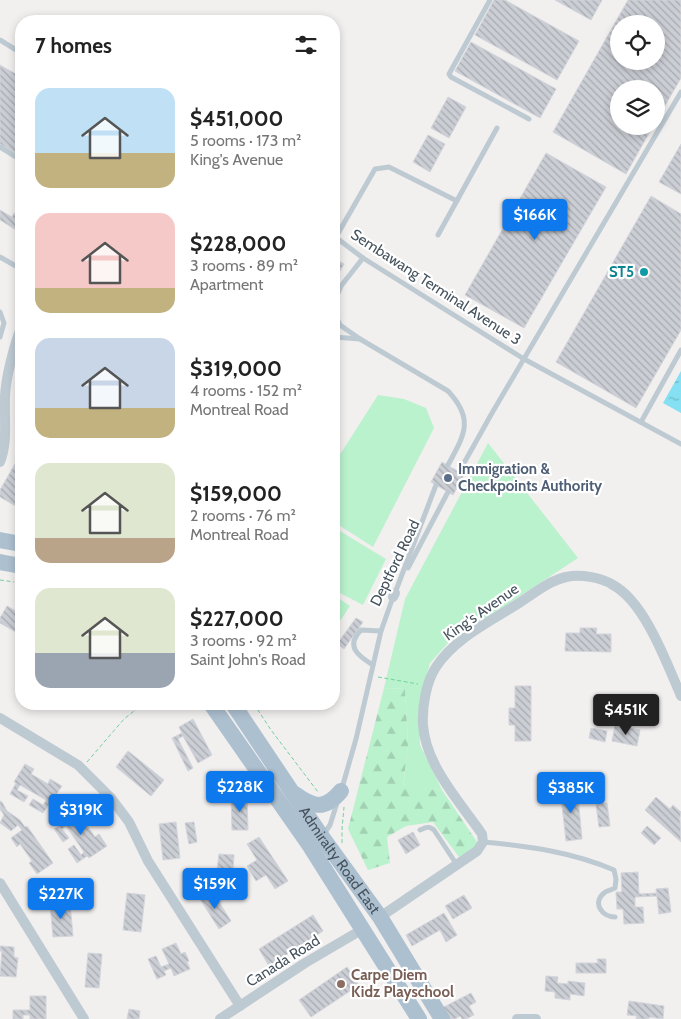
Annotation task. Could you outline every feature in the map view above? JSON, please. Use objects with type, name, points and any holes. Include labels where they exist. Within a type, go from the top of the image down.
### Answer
[{"type":"main road","points":[[0,540],[15,543]]},
{"type":"main road","points":[[0,562],[15,565]]},
{"type":"main road","name":"Admiralty Road East","points":[[216,710],[316,841],[380,917],[442,1019]]},
{"type":"main road","name":"Admiralty Road East","points":[[237,710],[291,791],[363,929],[419,1019]]},
{"type":"main road","points":[[291,791],[307,803],[322,805],[332,801],[341,791]]},
{"type":"street","points":[[0,462],[4,446],[5,394],[15,348]]},
{"type":"street","name":"King's Avenue","points":[[483,842],[482,834],[435,766],[426,745],[423,724],[428,686],[436,667],[464,638],[551,582],[575,575],[590,577],[613,584],[632,600],[642,614],[667,662],[681,696]]},
{"type":"street","points":[[0,718],[78,765],[111,798],[130,822],[148,861],[240,1006]]},
{"type":"street","points":[[380,917],[477,851],[483,842]]},
{"type":"street","points":[[0,883],[84,1019]]},
{"type":"street","name":"Canada Road","points":[[220,1019],[304,963],[363,929]]},
{"type":"street","points":[[517,1019],[536,1019]]},
{"type":"lane","points":[[490,0],[449,74],[529,119]]},
{"type":"lane","points":[[0,40],[15,49]]},
{"type":"lane","points":[[460,472],[681,92]]},
{"type":"lane","points":[[438,235],[497,128]]},
{"type":"lane","points":[[0,147],[15,156]]},
{"type":"lane","points":[[340,228],[375,169],[380,167],[388,166],[457,200]]},
{"type":"lane","name":"Sembawang Terminal Avenue 3","points":[[340,241],[363,258],[524,359],[681,444]]},
{"type":"lane","points":[[0,257],[15,266]]},
{"type":"lane","points":[[340,288],[363,258]]},
{"type":"lane","points":[[0,312],[4,323],[0,337]]},
{"type":"lane","points":[[340,325],[360,339],[448,391],[456,399],[462,409],[465,423],[463,436],[448,465]]},
{"type":"lane","points":[[340,338],[360,339]]},
{"type":"lane","points":[[641,422],[681,350]]},
{"type":"lane","points":[[394,595],[436,485]]},
{"type":"lane","name":"Deptford Road","points":[[316,841],[330,825],[341,791],[356,739],[381,632],[394,595],[448,492]]},
{"type":"lane","points":[[373,665],[359,657],[354,650],[354,643],[356,635],[362,630],[381,632]]},
{"type":"lane","points":[[420,830],[425,827],[434,830],[457,865]]},
{"type":"lane","points":[[483,842],[548,849],[582,858],[614,870],[615,888],[604,893],[600,898],[599,910],[610,917],[615,917]]},
{"type":"path","points":[[0,580],[14,582]]},
{"type":"path","points":[[370,676],[405,680],[428,686]]},
{"type":"path","points":[[83,769],[124,719],[135,710]]},
{"type":"path","points":[[258,710],[311,783],[323,796]]},
{"type":"green space","points":[[378,395],[404,399],[426,408],[434,428],[373,547],[340,526],[340,455]]},
{"type":"green space","points":[[488,443],[578,558],[447,644],[430,663],[419,702],[420,745],[442,790],[403,788],[408,745],[405,689],[384,688],[405,599]]},
{"type":"green space","points":[[340,531],[386,559],[363,605],[340,593]]},
{"type":"green space","points":[[340,599],[350,606],[340,621]]},
{"type":"green space","points":[[384,688],[405,689],[408,745],[403,787],[442,790],[479,845],[459,857],[433,822],[406,826],[387,837],[390,863],[368,870],[348,829]]},
{"type":"water","points":[[681,371],[681,413],[663,403]]},
{"type":"building","points":[[494,0],[505,0],[579,41],[557,80],[475,35]]},
{"type":"building","points":[[555,0],[602,0],[591,20]]},
{"type":"building","points":[[628,0],[681,0],[681,78],[665,106],[665,80],[610,80],[610,135],[648,135],[626,174],[553,132],[610,32],[610,70],[665,70],[665,15],[619,15]]},
{"type":"building","points":[[471,42],[556,89],[540,118],[455,71]]},
{"type":"building","points":[[0,65],[15,74],[15,153],[0,144]]},
{"type":"building","points":[[448,97],[466,107],[449,138],[431,128]]},
{"type":"building","points":[[428,135],[445,144],[430,172],[413,162]]},
{"type":"building","points":[[681,144],[681,194],[659,182]]},
{"type":"building","points":[[546,153],[606,187],[524,328],[465,295]]},
{"type":"building","name":"ST5","points":[[651,196],[681,214],[681,330],[636,408],[556,362]]},
{"type":"building","points":[[0,210],[12,217],[15,214],[15,229],[0,220]]},
{"type":"building","points":[[340,262],[344,264],[340,271]]},
{"type":"building","points":[[442,462],[464,475],[453,495],[431,482]]},
{"type":"building","points":[[15,464],[15,506],[0,497],[0,490]]},
{"type":"building","points":[[7,606],[15,611],[15,632],[0,623],[0,618]]},
{"type":"building","points":[[356,618],[363,622],[344,649],[340,646],[340,640]]},
{"type":"building","points":[[580,628],[597,628],[596,634],[611,634],[611,652],[565,651],[566,633],[580,633]]},
{"type":"building","points":[[515,686],[531,686],[531,741],[515,741],[515,725],[509,725],[509,708],[515,708]]},
{"type":"building","points":[[193,719],[212,755],[198,763],[183,736],[178,739],[193,768],[188,771],[172,738],[182,733],[179,727]]},
{"type":"building","points":[[615,725],[640,730],[637,746],[612,741]]},
{"type":"building","points":[[591,728],[607,731],[605,742],[589,738]]},
{"type":"building","points":[[128,751],[164,780],[151,796],[116,767]]},
{"type":"building","points":[[25,764],[34,769],[31,774],[48,784],[50,779],[62,786],[43,813],[29,805],[33,799],[43,805],[46,800],[20,785],[17,790],[28,796],[24,802],[10,794],[16,783],[14,782]]},
{"type":"building","points":[[577,787],[582,839],[566,841],[560,788]]},
{"type":"building","points":[[231,795],[247,795],[248,830],[232,830]]},
{"type":"building","points":[[656,797],[670,809],[673,805],[681,812],[681,842],[645,810]]},
{"type":"building","points":[[0,801],[7,811],[20,820],[25,827],[27,826],[53,863],[37,874],[29,863],[32,861],[20,844],[17,847],[11,838],[22,830],[18,825],[11,831],[0,823],[4,815],[0,809]]},
{"type":"building","points":[[607,803],[610,826],[599,827],[596,805]]},
{"type":"building","points":[[81,809],[88,819],[84,821],[95,837],[99,834],[107,846],[89,858],[87,856],[77,863],[68,849],[74,845],[81,855],[84,852],[66,826],[62,829],[69,838],[63,842],[54,829]]},
{"type":"building","points":[[176,822],[180,858],[163,860],[159,824]]},
{"type":"building","points":[[194,822],[197,842],[189,844],[185,823]]},
{"type":"building","points":[[647,826],[661,838],[654,845],[641,833]]},
{"type":"building","points":[[413,832],[420,845],[406,854],[398,840]]},
{"type":"building","points":[[259,837],[288,881],[275,889],[266,875],[256,881],[247,866],[257,860],[247,844]]},
{"type":"building","points":[[219,854],[234,855],[233,871],[217,870]]},
{"type":"building","points":[[638,872],[639,894],[657,893],[657,896],[635,897],[635,907],[643,907],[644,923],[624,924],[623,909],[617,909],[616,892],[622,892],[621,873]]},
{"type":"building","points":[[668,888],[671,912],[659,914],[656,889]]},
{"type":"building","points":[[212,891],[231,921],[219,929],[200,899]]},
{"type":"building","points":[[127,893],[145,895],[141,932],[123,930]]},
{"type":"building","points":[[464,895],[472,908],[453,919],[445,906]]},
{"type":"building","points":[[70,903],[73,936],[53,937],[50,904]]},
{"type":"building","points":[[444,913],[457,935],[446,942],[440,930],[412,946],[406,935]]},
{"type":"building","points":[[313,915],[323,931],[269,966],[259,949]]},
{"type":"building","points":[[176,943],[181,954],[185,952],[190,969],[174,976],[171,968],[164,971],[166,975],[157,979],[148,959],[156,956],[161,967],[169,964],[162,949]]},
{"type":"building","points":[[0,946],[14,947],[14,957],[18,958],[16,977],[0,976],[2,951],[0,951]]},
{"type":"building","points":[[88,953],[102,954],[99,988],[85,987]]},
{"type":"building","points":[[597,959],[606,959],[606,973],[576,973],[576,963],[598,963]]},
{"type":"building","points":[[347,967],[359,985],[311,1017],[299,1000]]},
{"type":"building","points":[[546,976],[558,977],[557,983],[568,984],[568,981],[585,983],[584,996],[570,994],[570,1000],[555,998],[555,992],[545,991]]},
{"type":"building","points":[[471,993],[476,1002],[469,1006],[474,1015],[466,1019],[462,1019],[460,1016],[455,1019],[448,1019],[442,1008]]},
{"type":"building","points":[[30,996],[46,996],[46,1019],[30,1019],[30,1015],[23,1015],[23,1019],[13,1019],[13,1010],[30,1010]]},
{"type":"building","points":[[629,1001],[664,1006],[663,1019],[649,1017],[649,1019],[636,1019],[637,1016],[627,1015]]},
{"type":"building","points":[[129,1009],[140,1011],[139,1019],[127,1019]]},
{"type":"place","name":"ST5","points":[[644,272]]},
{"type":"place","name":"Immigration & Checkpoints Authority","points":[[448,478]]},
{"type":"place","name":"Carpe Diem Kidz Playschool","points":[[341,984]]}]
